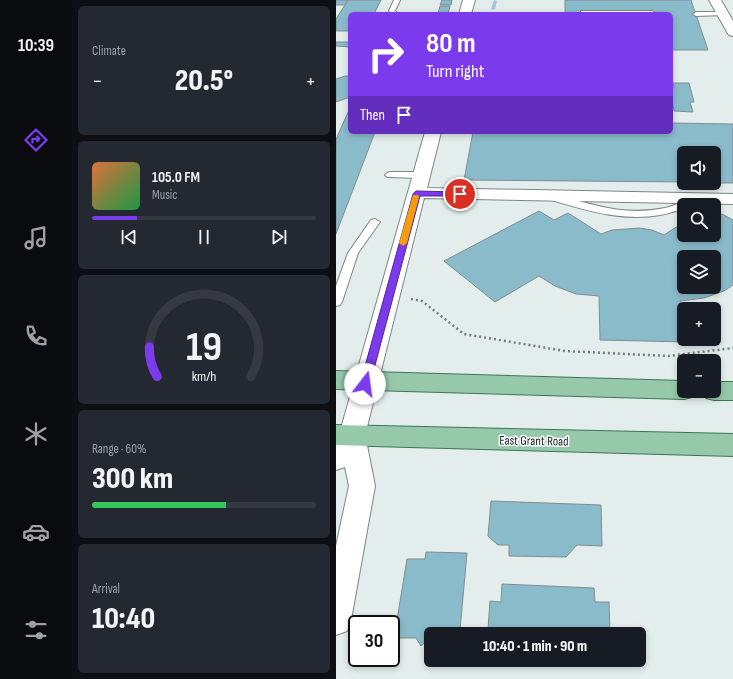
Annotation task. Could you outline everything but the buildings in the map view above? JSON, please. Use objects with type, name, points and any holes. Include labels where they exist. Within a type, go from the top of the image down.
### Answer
[{"type":"main road","points":[[336,380],[677,390]]},
{"type":"main road","points":[[721,391],[733,391]]},
{"type":"main road","name":"East Grant Road","points":[[344,435],[733,445]]},
{"type":"street","points":[[466,12],[469,0]]},
{"type":"street","points":[[716,0],[728,14],[733,32]]},
{"type":"street","points":[[336,459],[366,380],[432,134]]},
{"type":"street","points":[[419,184],[546,196],[733,199]]},
{"type":"street","points":[[336,620],[362,486],[344,435]]},
{"type":"lane","points":[[393,12],[392,11],[397,0]]},
{"type":"lane","points":[[696,14],[728,14]]},
{"type":"lane","points":[[390,175],[419,184]]},
{"type":"lane","points":[[336,302],[353,253],[375,222]]},
{"type":"path","points":[[389,294],[422,301],[464,334],[565,351],[668,356],[733,348]]},
{"type":"waterway","points":[[493,9],[495,1]]},
{"type":"slow traffic","points":[[403,243],[416,197]]},
{"type":"route","points":[[365,384],[416,194],[460,194]]}]
